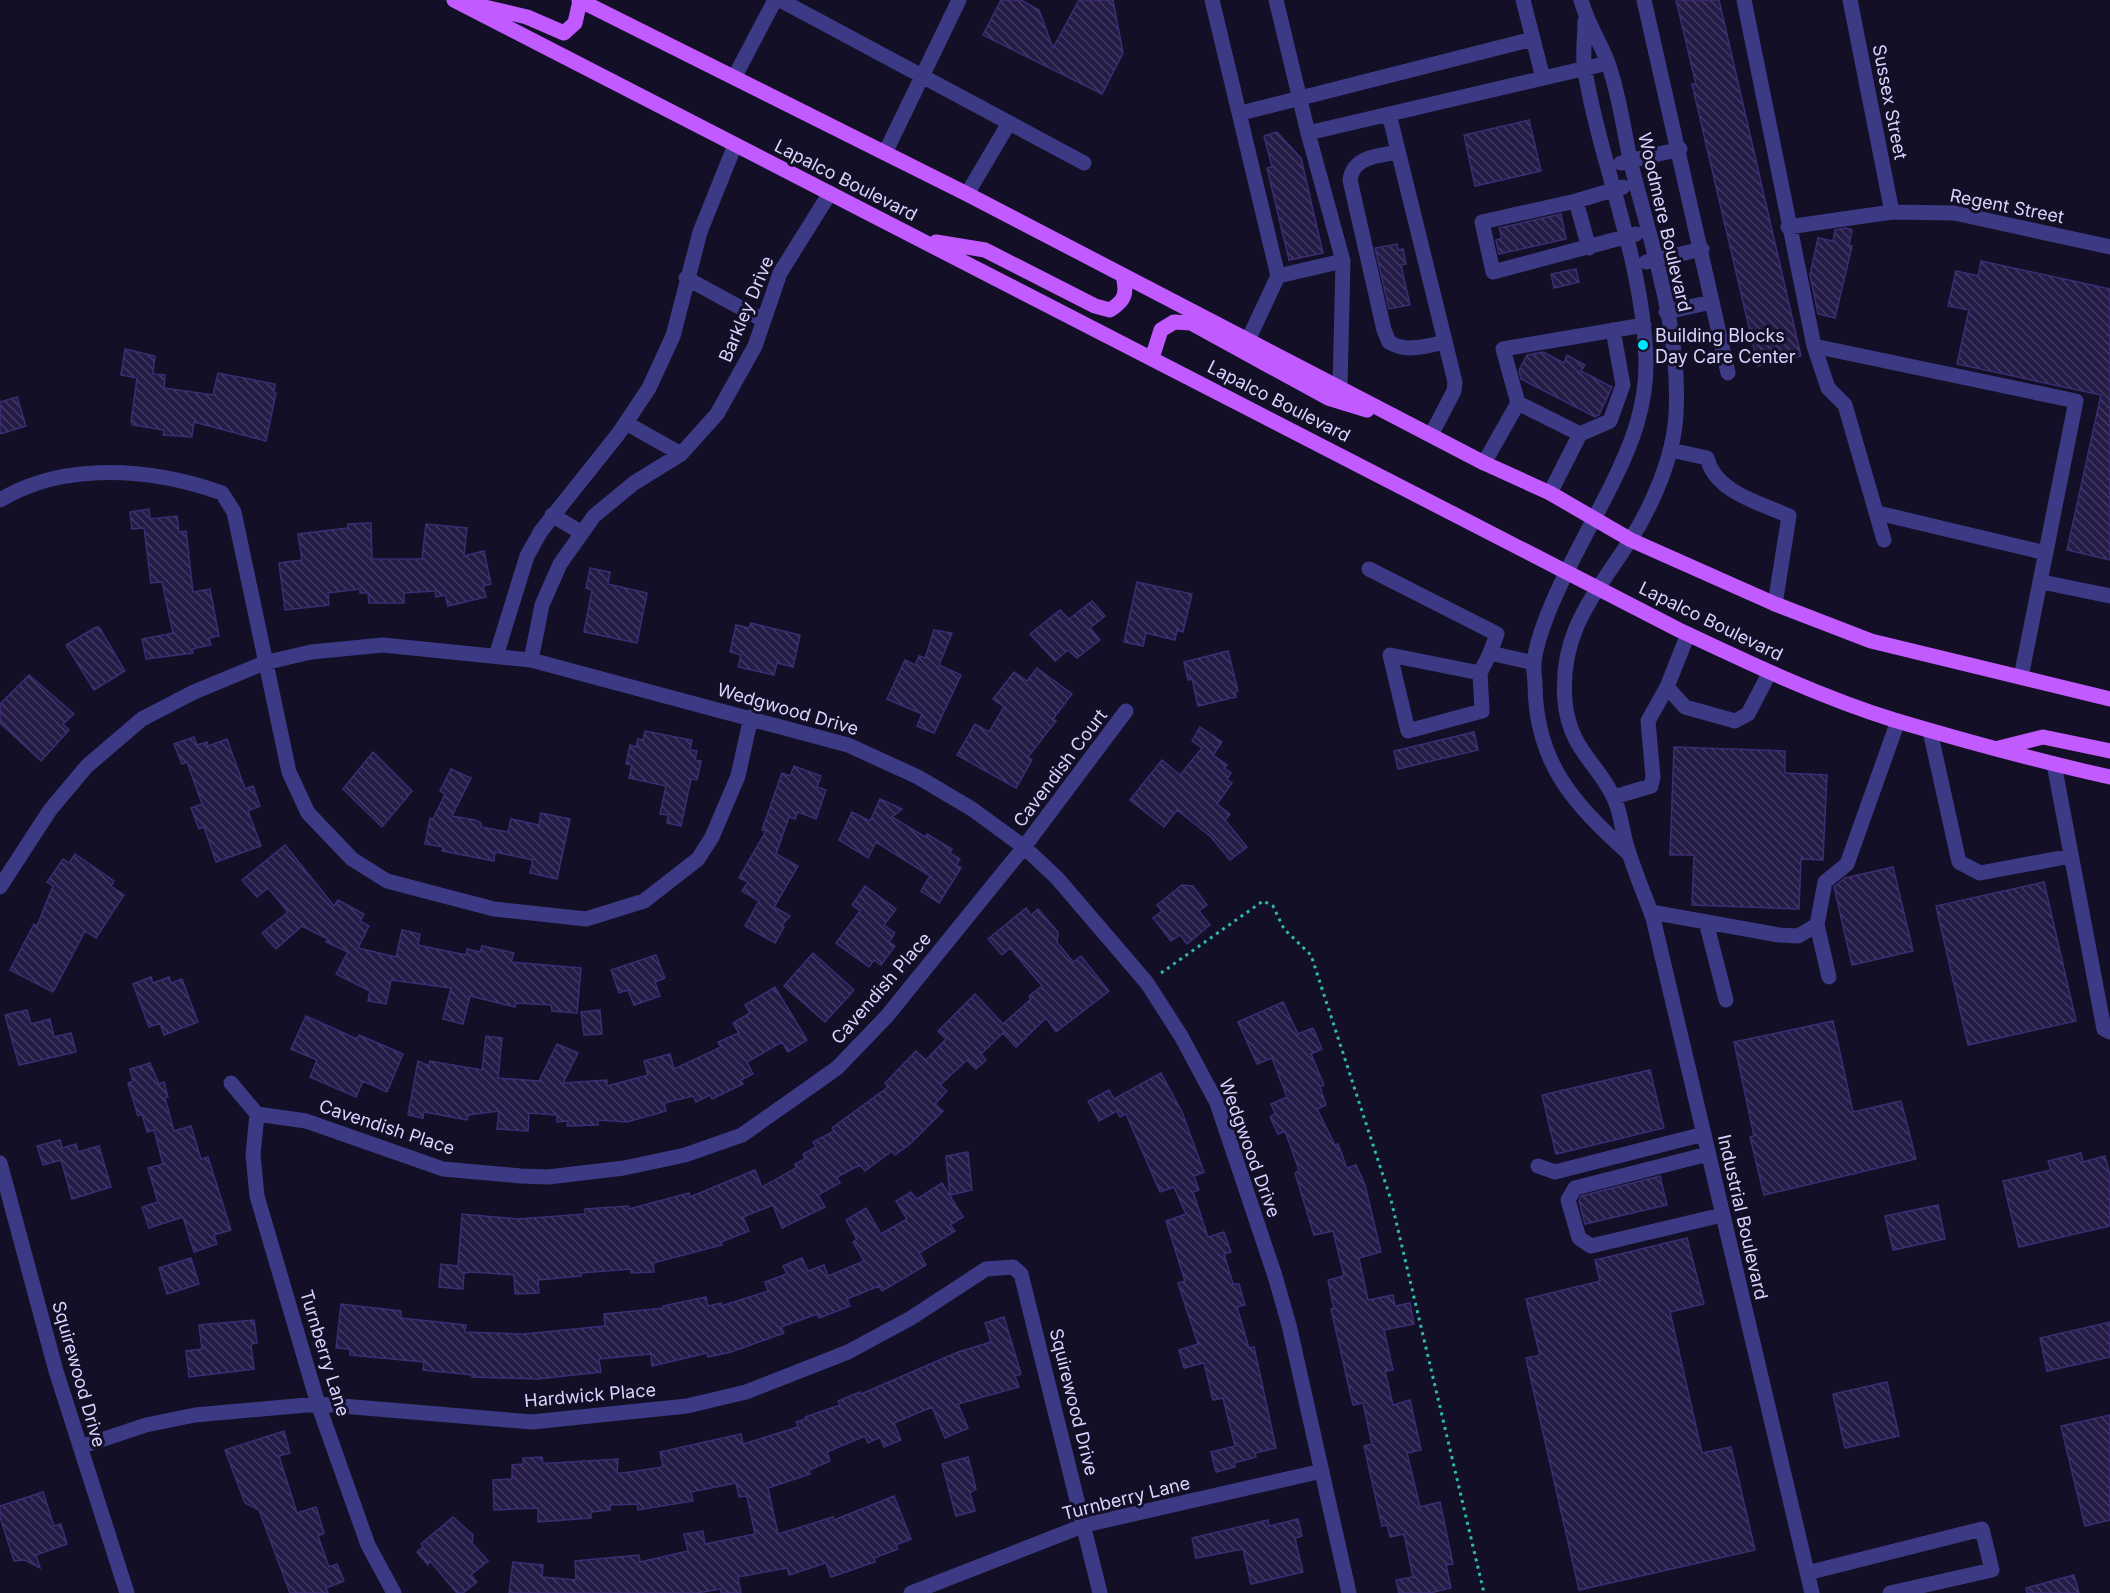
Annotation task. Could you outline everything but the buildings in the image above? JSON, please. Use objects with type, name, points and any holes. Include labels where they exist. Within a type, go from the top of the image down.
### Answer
[{"type":"main road","points":[[455,0],[527,17],[559,33],[564,33],[575,22],[579,0],[967,194],[1484,463],[1550,493],[1631,540],[1775,604],[1871,640],[2110,699]]},
{"type":"main road","name":"Lapalco Boulevard","points":[[455,0],[1688,634],[1770,672],[1898,721],[1996,749],[2110,777]]},
{"type":"main road","points":[[921,240],[985,250],[1095,306],[1110,310],[1122,303],[1127,293],[1123,275]]},
{"type":"main road","points":[[1152,358],[1161,330],[1174,322],[1191,323],[1328,398],[1402,420]]},
{"type":"main road","points":[[1996,749],[2043,737],[2110,751]]},
{"type":"street","points":[[735,76],[777,0],[1084,163]]},
{"type":"street","points":[[885,153],[920,75],[959,0]]},
{"type":"street","points":[[1212,0],[1241,113],[1278,276],[1248,340]]},
{"type":"street","points":[[1276,0],[1342,261],[1340,387]]},
{"type":"street","points":[[1523,0],[1543,78]]},
{"type":"street","name":"Woodmere Boulevard","points":[[1581,0],[1585,18],[1584,69],[1634,266],[1644,325],[1646,361],[1642,408],[1626,456],[1595,521]]},
{"type":"street","points":[[1644,0],[1680,149],[1728,373]]},
{"type":"street","points":[[1744,0],[1788,227],[1814,346],[1828,388],[1845,405],[1884,540]]},
{"type":"street","name":"Sussex Street","points":[[1850,0],[1892,212]]},
{"type":"street","name":"Woodmere Boulevard","points":[[1585,18],[1608,63],[1655,260],[1677,384],[1671,450],[1663,473],[1631,540]]},
{"type":"street","points":[[1241,113],[1533,39]]},
{"type":"street","points":[[1308,133],[1608,63]]},
{"type":"street","points":[[1389,114],[1445,342],[1454,391],[1431,435]]},
{"type":"street","points":[[967,194],[1009,123]]},
{"type":"street","points":[[496,656],[527,556],[552,515],[626,423],[649,388],[673,336],[686,278],[700,232],[735,145]]},
{"type":"street","points":[[1609,166],[1680,149]]},
{"type":"street","points":[[1398,152],[1360,161],[1353,168],[1350,180],[1386,336],[1389,342],[1401,347],[1417,348],[1445,342]]},
{"type":"street","points":[[1636,183],[1615,191],[1482,222],[1493,272],[1647,231]]},
{"type":"street","name":"Barkley Drive","points":[[531,660],[542,605],[560,564],[594,516],[634,483],[681,454],[717,414],[755,346],[780,273],[830,193]]},
{"type":"street","points":[[1575,201],[1589,248]]},
{"type":"street","name":"Regent Street","points":[[1788,227],[1892,212],[1954,213],[2110,247]]},
{"type":"street","points":[[1634,266],[1702,249]]},
{"type":"street","points":[[1278,276],[1342,261]]},
{"type":"street","points":[[686,278],[763,320]]},
{"type":"street","points":[[1666,312],[1712,302]]},
{"type":"street","points":[[1484,463],[1518,403],[1503,349],[1644,325]]},
{"type":"street","points":[[1550,493],[1580,434],[1610,421],[1623,385],[1613,330]]},
{"type":"street","points":[[1814,346],[2076,401],[2042,582],[2021,677]]},
{"type":"street","points":[[1518,403],[1580,434]]},
{"type":"street","points":[[626,423],[681,454]]},
{"type":"street","points":[[1671,450],[1707,458],[1710,470],[1721,485],[1790,516],[1775,604]]},
{"type":"street","points":[[0,500],[42,479],[89,472],[169,478],[222,493],[234,512],[264,663],[289,772],[308,813],[352,859],[387,881],[483,906],[586,920],[644,901],[698,859],[712,837],[738,776],[751,717]]},
{"type":"street","points":[[1878,513],[2046,553]]},
{"type":"street","points":[[552,515],[582,533]]},
{"type":"street","name":"Industrial Boulevard","points":[[1595,521],[1544,627],[1534,663],[1539,730],[1551,764],[1593,821],[1628,853]]},
{"type":"street","name":"Industrial Boulevard","points":[[1631,540],[1597,587],[1575,624],[1564,674],[1565,704],[1571,730],[1583,755],[1614,797],[1628,853],[1651,912],[1812,1593]]},
{"type":"street","points":[[1369,569],[1497,634],[1480,673],[1482,711],[1408,731],[1390,655],[1480,673]]},
{"type":"street","points":[[2042,582],[2110,596]]},
{"type":"street","points":[[1614,797],[1651,786],[1653,777],[1648,721],[1667,687],[1688,634]]},
{"type":"street","name":"Wedgwood Drive","points":[[0,887],[50,810],[87,766],[142,719],[194,692],[264,663],[311,652],[383,645],[531,660],[751,717],[848,745],[918,777],[972,808],[1024,847],[1057,878],[1147,983],[1181,1036],[1217,1103],[1275,1276],[1349,1593]]},
{"type":"street","points":[[1490,653],[1534,663]]},
{"type":"street","points":[[1667,687],[1685,707],[1735,721],[1748,714],[1770,672]]},
{"type":"street","name":"Cavendish Court","points":[[1024,847],[1126,711]]},
{"type":"street","points":[[1829,977],[1816,925],[1825,882],[1847,864],[1898,721]]},
{"type":"street","points":[[1930,731],[1959,862],[1980,873],[2071,856]]},
{"type":"street","points":[[2054,764],[2104,1029],[2110,1032]]},
{"type":"street","name":"Cavendish Place","points":[[258,1114],[306,1121],[443,1169],[548,1177],[624,1168],[685,1155],[742,1135],[837,1068],[887,1016],[1024,847]]},
{"type":"street","points":[[1651,912],[1779,935],[1798,936],[1816,925]]},
{"type":"street","points":[[1706,922],[1726,1000]]},
{"type":"street","points":[[231,1083],[258,1114]]},
{"type":"street","name":"Turnberry Lane","points":[[258,1114],[253,1155],[257,1196],[318,1404],[368,1545],[394,1593]]},
{"type":"street","points":[[1538,1166],[1555,1172],[1704,1134]]},
{"type":"street","points":[[1708,1154],[1575,1188],[1568,1200],[1579,1238],[1591,1246],[1722,1215]]},
{"type":"street","name":"Squirewood Drive","points":[[0,1163],[56,1371],[127,1593]]},
{"type":"street","name":"Squirewood Drive","points":[[1005,1267],[1013,1266],[1021,1274],[1100,1593]]},
{"type":"street","name":"Hardwick Place","points":[[80,1447],[146,1425],[195,1415],[318,1404],[532,1422],[687,1406],[747,1392],[848,1352],[911,1318],[986,1269],[1005,1267]]},
{"type":"street","name":"Turnberry Lane","points":[[911,1593],[1085,1526],[1322,1471]]},
{"type":"street","points":[[1807,1573],[1982,1529],[1992,1570],[1890,1593]]},
{"type":"path","points":[[1147,983],[1263,901],[1273,906],[1284,929],[1311,955],[1391,1200],[1485,1593]]},
{"type":"place","name":"Building Blocks Day Care Center","points":[[1643,345]]}]
